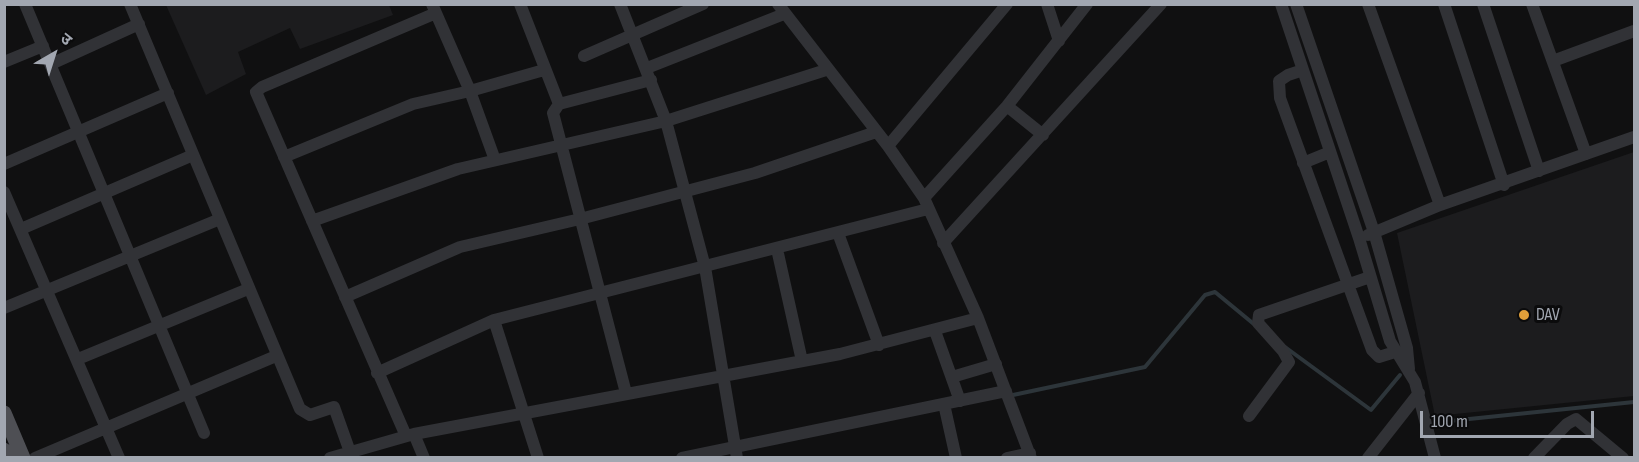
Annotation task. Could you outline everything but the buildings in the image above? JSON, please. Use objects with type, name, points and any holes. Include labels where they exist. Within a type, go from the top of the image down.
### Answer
[{"type":"main road","points":[[4,413],[23,458]]},
{"type":"main road","points":[[4,450],[8,458]]},
{"type":"street","points":[[26,4],[204,433]]},
{"type":"street","points":[[130,4],[300,409],[310,415],[334,407],[350,452]]},
{"type":"street","points":[[520,4],[559,104]]},
{"type":"street","points":[[620,4],[666,122],[705,267],[736,453]]},
{"type":"street","points":[[584,56],[704,4]]},
{"type":"street","points":[[888,146],[1007,4]]},
{"type":"street","points":[[1047,4],[1059,41]]},
{"type":"street","points":[[377,373],[494,320],[838,233],[926,203],[1088,4]]},
{"type":"street","points":[[944,243],[1161,4]]},
{"type":"street","points":[[1281,4],[1395,352],[1408,369],[1419,393],[1432,456]]},
{"type":"street","points":[[1296,4],[1374,232],[1407,348],[1408,369]]},
{"type":"street","points":[[1368,4],[1440,205]]},
{"type":"street","points":[[1444,4],[1504,185]]},
{"type":"street","points":[[1483,4],[1539,171]]},
{"type":"street","points":[[1532,4],[1586,154]]},
{"type":"street","points":[[424,458],[377,373],[256,92],[258,89],[434,9],[470,91],[495,160]]},
{"type":"street","points":[[626,393],[553,113],[559,104],[649,74],[781,9],[826,70],[888,146],[926,203],[978,318],[1030,455],[1007,458]]},
{"type":"street","points":[[51,64],[139,24]]},
{"type":"street","points":[[1553,61],[1635,31]]},
{"type":"street","points":[[4,62],[43,46]]},
{"type":"street","points":[[284,157],[394,110],[544,70]]},
{"type":"street","points":[[312,221],[432,178],[495,160],[666,122],[826,70]]},
{"type":"street","points":[[1303,70],[1279,81],[1278,90],[1346,284],[1375,354],[1379,357],[1395,352]]},
{"type":"street","points":[[4,164],[168,93]]},
{"type":"street","points":[[1007,106],[1044,135]]},
{"type":"street","points":[[345,297],[460,247],[580,219],[754,173],[876,132]]},
{"type":"street","points":[[1359,238],[1440,205],[1504,185],[1635,137]]},
{"type":"street","points":[[1303,163],[1330,152]]},
{"type":"street","points":[[21,229],[103,191],[193,155]]},
{"type":"street","points":[[4,192],[119,458]]},
{"type":"street","points":[[4,308],[220,219]]},
{"type":"street","points":[[838,233],[879,345]]},
{"type":"street","points":[[777,249],[802,361]]},
{"type":"street","points":[[1249,416],[1289,362],[1284,351],[1258,323],[1259,315],[1371,277]]},
{"type":"street","points":[[78,359],[248,289]]},
{"type":"street","points":[[330,458],[410,435],[525,411],[802,361],[879,345],[978,318]]},
{"type":"street","points":[[494,320],[525,411],[538,458]]},
{"type":"street","points":[[935,331],[960,400]]},
{"type":"street","points":[[35,458],[276,356]]},
{"type":"street","points":[[952,377],[996,364]]},
{"type":"street","points":[[682,458],[736,453],[1006,391]]},
{"type":"street","points":[[1368,458],[1419,393]]},
{"type":"street","points":[[944,404],[956,458]]},
{"type":"street","points":[[1534,458],[1567,424],[1576,419],[1623,458]]},
{"type":"shaded area","points":[[166,5],[389,5],[393,15],[300,49],[290,28],[238,52],[246,74],[206,95]]},
{"type":"shaded area","name":"DAV","points":[[1634,152],[1634,396],[1435,416],[1397,233]]},
{"type":"waterway","points":[[1013,395],[1145,367],[1205,295],[1215,292],[1255,325]]},
{"type":"waterway","points":[[1285,347],[1371,410],[1400,375]]},
{"type":"waterway","points":[[1440,422],[1634,402]]},
{"type":"place","name":"DAV","points":[[1524,315]]}]
